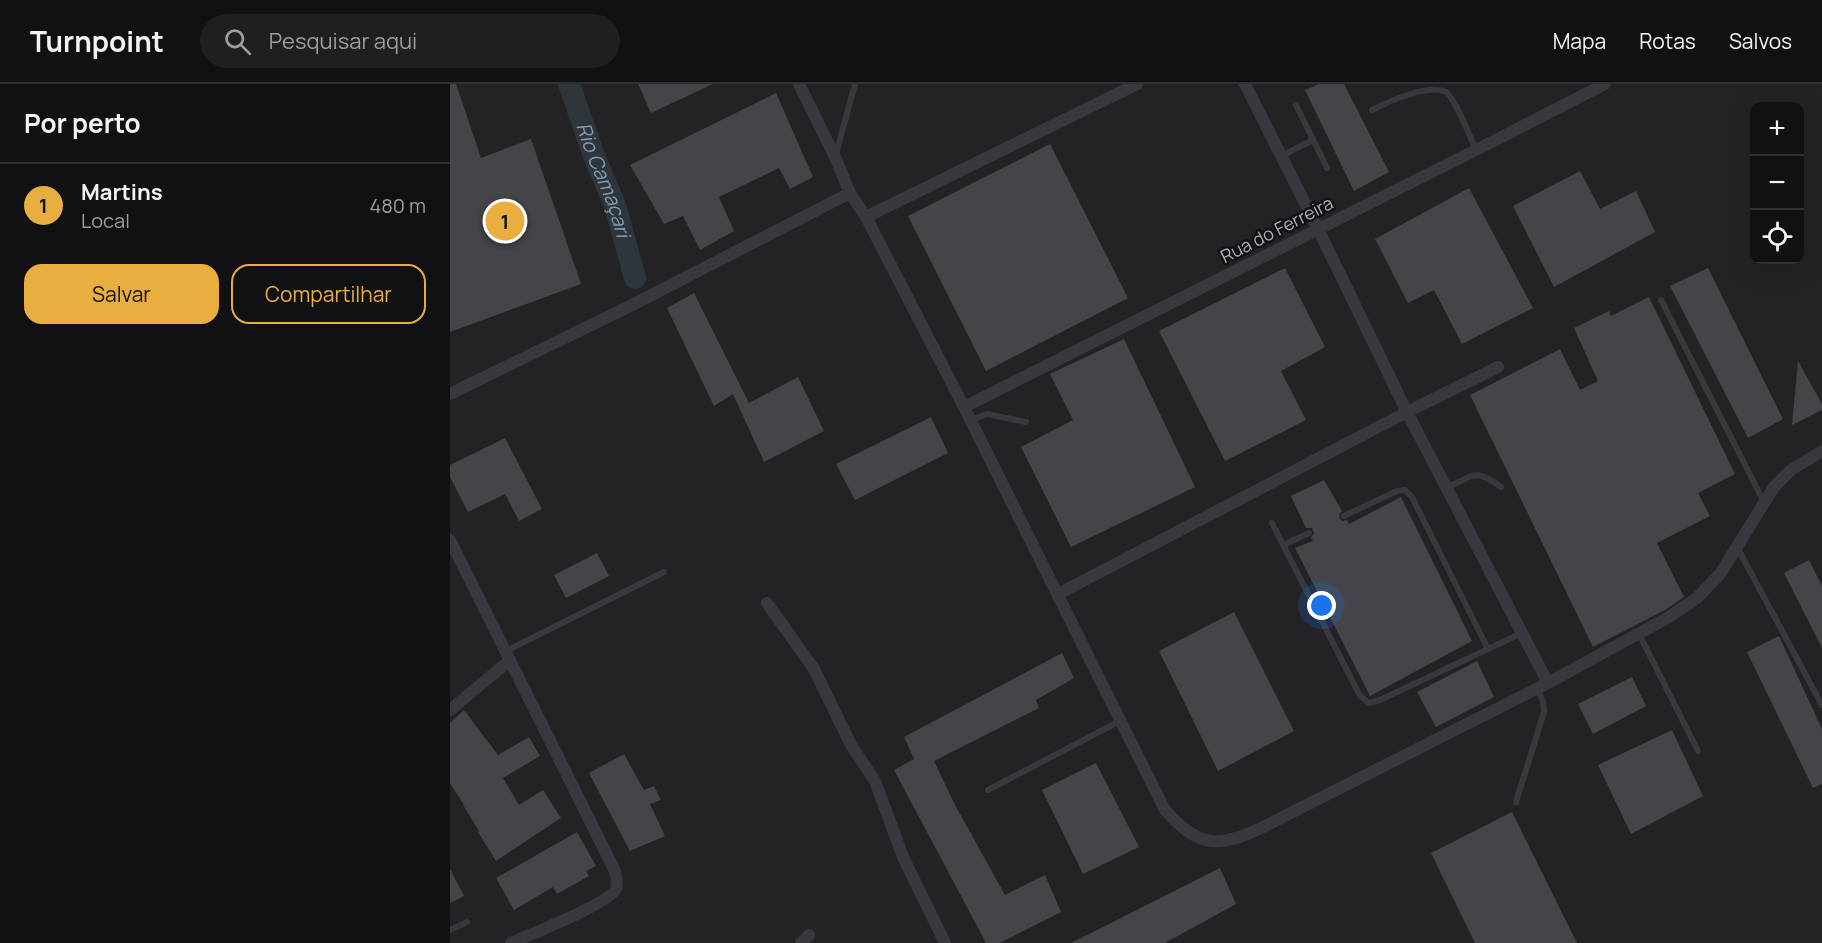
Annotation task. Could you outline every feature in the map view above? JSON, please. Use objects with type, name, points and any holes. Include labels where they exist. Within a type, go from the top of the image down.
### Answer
[{"type":"street","points":[[799,84],[850,193],[866,217],[964,406],[1165,810],[1178,825],[1205,840],[1222,842],[1259,830],[1543,686],[1670,617],[1697,597],[1720,574],[1774,488],[1791,470],[1822,452]]},
{"type":"street","points":[[866,217],[1137,84]]},
{"type":"street","points":[[1245,84],[1407,412],[1522,633],[1543,686]]},
{"type":"street","name":"Rua do Ferreira","points":[[964,406],[1605,84]]},
{"type":"street","points":[[450,394],[630,306],[850,193]]},
{"type":"street","points":[[1058,594],[1498,367]]},
{"type":"street","points":[[450,540],[615,871],[617,880],[616,889],[604,901],[511,943]]},
{"type":"street","points":[[767,603],[814,669],[851,744],[875,781],[903,857],[945,943]]},
{"type":"street","points":[[450,710],[507,656]]},
{"type":"lane","points":[[835,157],[855,84]]},
{"type":"lane","points":[[1372,110],[1414,90],[1437,88],[1446,92],[1452,100],[1476,150]]},
{"type":"lane","points":[[1296,105],[1327,168]]},
{"type":"lane","points":[[1281,156],[1313,140]]},
{"type":"lane","points":[[1661,300],[1764,502]]},
{"type":"lane","points":[[971,420],[987,414],[1026,422]]},
{"type":"lane","points":[[1447,488],[1480,474],[1501,487]]},
{"type":"lane","points":[[1344,516],[1396,490],[1405,490],[1412,497],[1488,649]]},
{"type":"lane","points":[[1272,523],[1360,696],[1369,703],[1380,700],[1522,633]]},
{"type":"lane","points":[[1284,545],[1309,533]]},
{"type":"lane","points":[[1736,547],[1822,705]]},
{"type":"lane","points":[[507,656],[664,572]]},
{"type":"lane","points":[[1639,634],[1698,751]]},
{"type":"lane","points":[[1515,802],[1544,712],[1543,686]]},
{"type":"lane","points":[[988,790],[1121,720]]},
{"type":"lane","points":[[450,930],[467,922]]},
{"type":"shaded area","points":[[450,84],[1822,84],[1822,943],[450,943]]},
{"type":"building","points":[[450,84],[456,84],[481,158],[531,139],[581,284],[450,332]]},
{"type":"building","points":[[638,84],[713,84],[651,113]]},
{"type":"building","points":[[1319,84],[1344,84],[1389,172],[1354,191],[1305,90]]},
{"type":"building","points":[[776,93],[813,177],[790,189],[779,168],[719,197],[734,231],[700,250],[683,216],[664,224],[630,165]]},
{"type":"building","points":[[1050,144],[1128,298],[986,371],[908,216]]},
{"type":"building","points":[[1580,171],[1600,209],[1636,191],[1655,232],[1554,287],[1513,206]]},
{"type":"building","points":[[1469,188],[1533,308],[1462,344],[1434,290],[1408,303],[1375,239]]},
{"type":"building","points":[[1285,268],[1325,347],[1281,371],[1306,420],[1225,461],[1159,331]]},
{"type":"building","points":[[1708,268],[1783,419],[1748,438],[1670,286]]},
{"type":"building","points":[[694,293],[749,403],[798,377],[824,431],[764,462],[733,394],[714,406],[667,308]]},
{"type":"building","points":[[1649,297],[1735,474],[1698,493],[1710,516],[1657,543],[1684,597],[1665,610],[1593,647],[1470,395],[1560,349],[1580,390],[1598,381],[1574,328],[1609,311],[1611,316]]},
{"type":"building","points":[[1124,339],[1195,487],[1071,547],[1021,447],[1073,420],[1050,374]]},
{"type":"building","points":[[1798,361],[1822,404],[1822,410],[1792,425]]},
{"type":"building","points":[[931,417],[948,453],[855,500],[836,464]]},
{"type":"building","points":[[505,438],[542,509],[519,521],[505,494],[468,512],[450,477],[450,465]]},
{"type":"building","points":[[1324,480],[1342,511],[1339,515],[1340,519],[1347,520],[1349,524],[1401,497],[1472,641],[1370,696],[1295,548],[1313,541],[1311,538],[1314,533],[1312,528],[1306,528],[1291,496]]},
{"type":"building","points":[[597,553],[609,576],[566,598],[554,575]]},
{"type":"building","points":[[1809,560],[1822,586],[1822,648],[1784,573]]},
{"type":"building","points":[[1234,612],[1294,731],[1218,771],[1159,651]]},
{"type":"building","points":[[1779,636],[1822,729],[1822,784],[1813,788],[1747,652]]},
{"type":"building","points":[[1062,653],[1074,678],[1036,700],[1039,708],[934,761],[955,805],[1005,895],[1045,875],[1061,912],[1000,943],[986,943],[894,770],[914,759],[904,737]]},
{"type":"building","points":[[1477,661],[1494,697],[1436,727],[1417,692]]},
{"type":"building","points":[[1632,677],[1646,706],[1593,734],[1578,704]]},
{"type":"building","points":[[464,710],[498,755],[529,737],[540,756],[503,778],[519,805],[543,790],[561,818],[496,861],[450,783],[450,723]]},
{"type":"building","points":[[1672,730],[1703,796],[1631,834],[1598,765]]},
{"type":"building","points":[[624,754],[644,790],[654,786],[661,800],[650,804],[665,836],[630,851],[589,773]]},
{"type":"building","points":[[1096,763],[1139,847],[1083,874],[1042,790]]},
{"type":"building","points":[[1512,812],[1577,943],[1475,943],[1431,853]]},
{"type":"building","points":[[577,832],[596,866],[586,871],[589,876],[557,894],[553,887],[514,910],[496,878]]},
{"type":"building","points":[[1220,868],[1236,904],[1165,943],[1071,943]]},
{"type":"building","points":[[450,869],[464,896],[450,903]]},
{"type":"waterway","name":"Rio Camaçari","points":[[569,84],[594,156],[615,205],[635,278]]},
{"type":"place","name":"Martins","points":[[505,221]]}]
